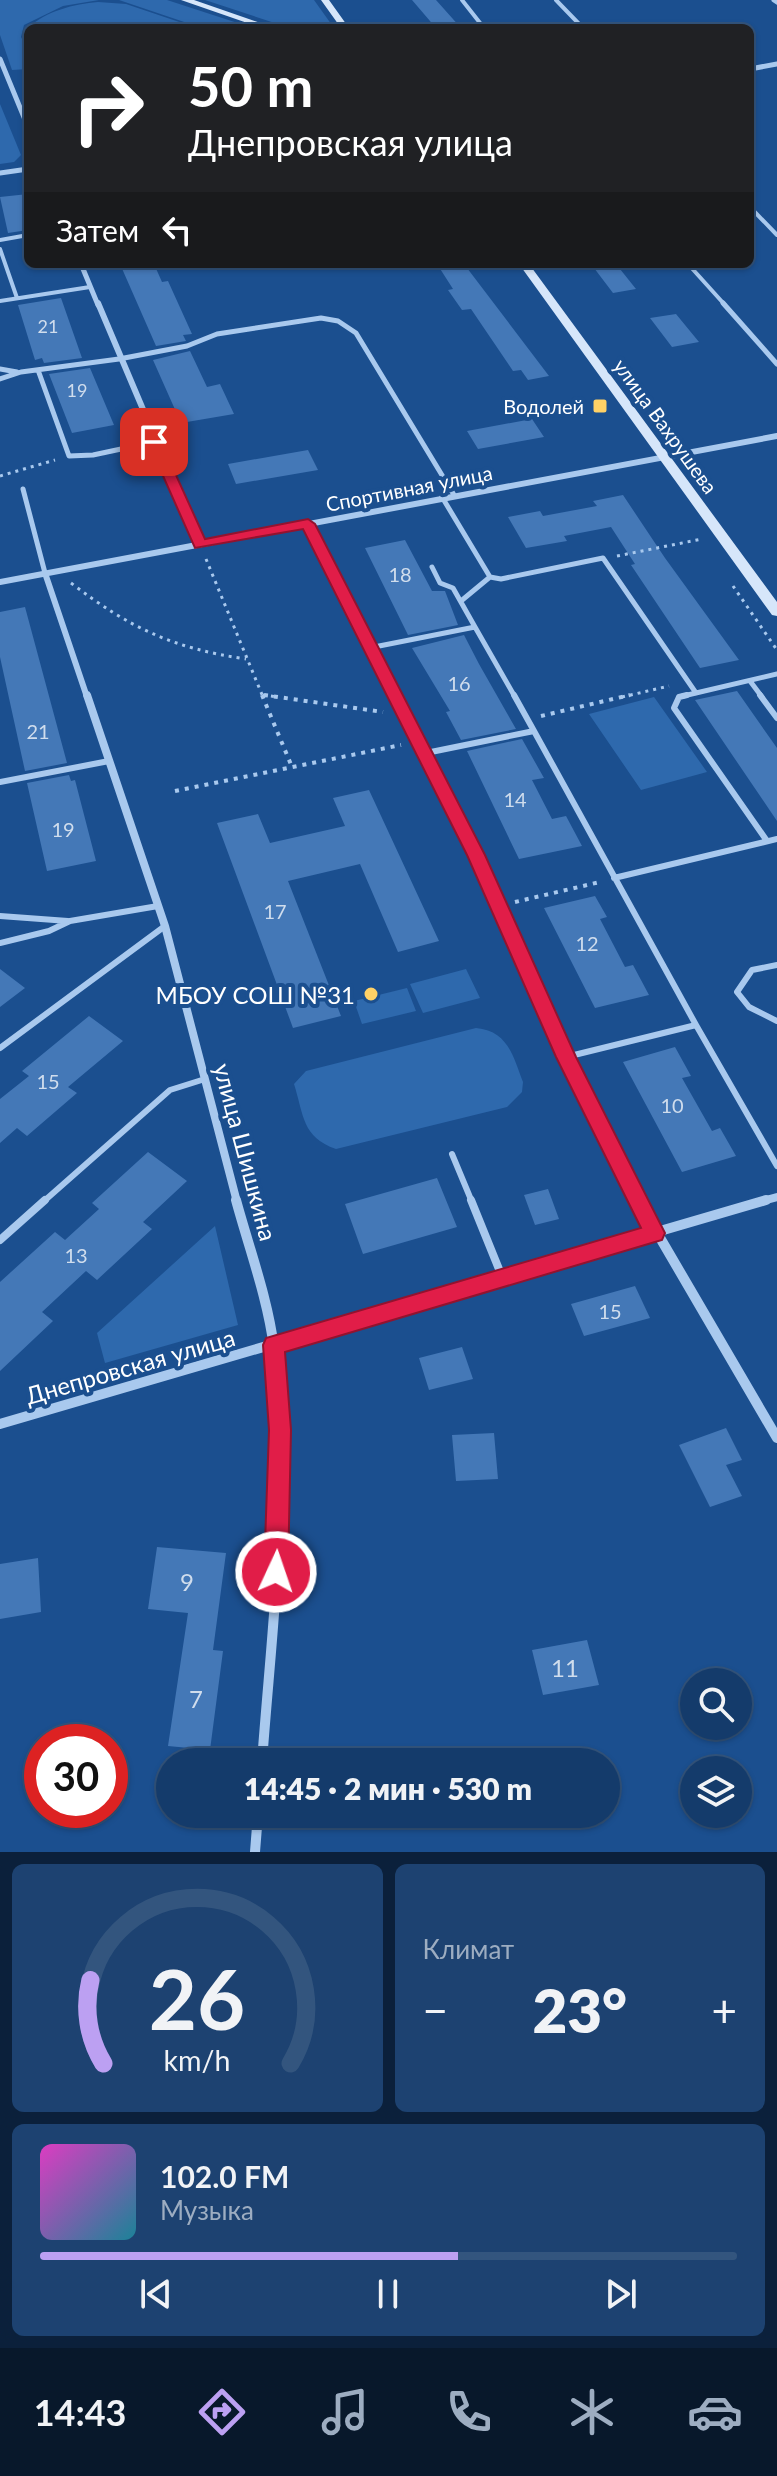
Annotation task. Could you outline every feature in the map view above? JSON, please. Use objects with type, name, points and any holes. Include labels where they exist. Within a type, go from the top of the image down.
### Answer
[{"type":"main road","points":[[185,0],[259,24]]},
{"type":"main road","points":[[325,0],[342,24]]},
{"type":"main road","name":"улица Вахрушева","points":[[527,268],[720,535],[772,598],[777,612]]},
{"type":"street","points":[[0,59],[24,117]]},
{"type":"street","points":[[754,68],[777,64]]},
{"type":"street","points":[[0,173],[24,170]]},
{"type":"street","points":[[83,268],[200,544]]},
{"type":"street","name":"Спортивная улица","points":[[0,582],[777,436]]},
{"type":"street","points":[[308,524],[501,906],[566,1057],[655,1233],[777,1438]]},
{"type":"street","name":"улица Шишкина","points":[[45,573],[165,926],[274,1345],[280,1430],[279,1540],[263,1748]]},
{"type":"street","name":"Днепровская улица","points":[[0,1424],[777,1197]]},
{"type":"street","points":[[255,1852],[257,1828]]},
{"type":"lane","points":[[462,0],[481,24]]},
{"type":"lane","points":[[556,0],[579,24]]},
{"type":"lane","points":[[754,211],[777,235]]},
{"type":"lane","points":[[0,240],[24,236]]},
{"type":"lane","points":[[0,249],[17,298]]},
{"type":"lane","points":[[692,268],[777,364]]},
{"type":"lane","points":[[0,301],[90,287]]},
{"type":"lane","points":[[0,379],[21,372],[187,346],[217,334],[321,318],[338,321],[356,333],[454,495]]},
{"type":"lane","points":[[0,369],[21,372]]},
{"type":"lane","points":[[38,370],[69,456],[93,455],[154,442]]},
{"type":"lane","points":[[23,489],[45,573]]},
{"type":"lane","points":[[442,497],[490,577],[501,579],[603,558],[696,693]]},
{"type":"lane","points":[[432,567],[440,583],[453,588],[461,601],[777,1166]]},
{"type":"lane","points":[[461,601],[490,577]]},
{"type":"lane","points":[[369,648],[475,627]]},
{"type":"lane","points":[[767,841],[674,708],[679,697],[777,674]]},
{"type":"lane","points":[[750,681],[777,718]]},
{"type":"lane","points":[[426,753],[534,731]]},
{"type":"lane","points":[[0,782],[109,761]]},
{"type":"lane","points":[[614,878],[777,839]]},
{"type":"lane","points":[[0,916],[70,921],[158,906]]},
{"type":"lane","points":[[0,943],[49,931],[70,921]]},
{"type":"lane","points":[[0,1048],[165,926]]},
{"type":"lane","points":[[777,965],[765,964],[751,970],[741,979],[737,992],[749,1007],[777,1021]]},
{"type":"lane","points":[[566,1057],[696,1025]]},
{"type":"lane","points":[[0,1240],[170,1090],[205,1079]]},
{"type":"lane","points":[[452,1154],[503,1279]]},
{"type":"path","points":[[0,476],[69,456]]},
{"type":"path","points":[[603,558],[720,535]]},
{"type":"path","points":[[200,544],[292,767]]},
{"type":"path","points":[[56,572],[118,620],[153,640],[200,653],[247,659]]},
{"type":"path","points":[[527,719],[688,681]]},
{"type":"path","points":[[263,695],[407,717]]},
{"type":"path","points":[[175,791],[419,741]]},
{"type":"path","points":[[501,906],[614,878]]},
{"type":"shaded area","points":[[0,0],[99,0],[63,6],[24,24],[21,37],[24,43],[24,69],[12,70],[0,35]]},
{"type":"shaded area","points":[[119,0],[167,0],[241,24],[190,24]]},
{"type":"shaded area","points":[[205,0],[314,0],[331,24],[278,24]]},
{"type":"shaded area","points":[[98,2],[126,4],[185,24],[33,24],[61,9]]},
{"type":"shaded area","points":[[0,104],[21,155],[14,162],[0,164]]},
{"type":"shaded area","points":[[654,697],[707,772],[641,790],[589,714]]},
{"type":"shaded area","points":[[466,969],[480,998],[423,1013],[410,984]]},
{"type":"shaded area","points":[[407,988],[416,1011],[362,1024],[354,1001]]},
{"type":"shaded area","points":[[476,1028],[487,1030],[502,1040],[516,1063],[523,1082],[522,1092],[507,1107],[336,1149],[310,1132],[294,1084],[306,1071]]},
{"type":"shaded area","points":[[215,1226],[238,1325],[105,1363],[97,1333]]},
{"type":"building","points":[[412,0],[436,0],[457,24],[433,24]]},
{"type":"building","points":[[24,194],[24,231],[8,233],[0,197]]},
{"type":"building","points":[[122,268],[156,268],[162,282],[168,281],[192,334],[183,335],[186,341],[156,346]]},
{"type":"building","points":[[440,268],[467,268],[549,376],[528,380],[521,370],[513,371],[471,309],[462,310],[448,290],[453,289]]},
{"type":"building","points":[[594,268],[619,268],[636,289],[613,293]]},
{"type":"building","points":[[61,298],[82,358],[44,363],[42,358],[35,360],[18,305]]},
{"type":"building","points":[[676,314],[699,342],[672,347],[650,318]]},
{"type":"building","points":[[190,351],[207,387],[220,384],[234,414],[181,423],[153,360]]},
{"type":"building","points":[[90,368],[114,425],[72,433],[49,374]]},
{"type":"building","points":[[532,419],[544,437],[478,449],[467,431]]},
{"type":"building","points":[[308,450],[318,470],[236,484],[228,464]]},
{"type":"building","points":[[623,495],[739,660],[700,668],[631,565],[635,564],[611,527],[564,536],[567,541],[526,548],[508,517],[540,511],[543,516],[597,506],[593,501]]},
{"type":"building","points":[[405,540],[432,591],[445,591],[458,625],[408,635],[365,548]]},
{"type":"building","points":[[25,607],[67,763],[25,771],[0,657],[0,612]]},
{"type":"building","points":[[464,635],[516,729],[461,740],[446,712],[450,711],[412,648]]},
{"type":"building","points":[[737,691],[777,748],[777,821],[695,700]]},
{"type":"building","points":[[522,739],[544,778],[532,780],[552,819],[566,816],[582,846],[519,859],[467,751]]},
{"type":"building","points":[[69,775],[71,781],[75,780],[96,861],[47,871],[27,783]]},
{"type":"building","points":[[369,790],[439,941],[398,952],[360,864],[288,881],[341,1016],[293,1028],[217,823],[258,814],[270,843],[345,826],[333,798]]},
{"type":"building","points":[[595,896],[607,917],[600,919],[625,967],[633,965],[649,995],[595,1008],[544,908]]},
{"type":"building","points":[[0,969],[25,988],[0,1007]]},
{"type":"building","points":[[89,1016],[123,1041],[68,1087],[77,1093],[27,1136],[17,1128],[0,1143],[0,1099],[29,1076],[22,1071]]},
{"type":"building","points":[[675,1047],[691,1076],[682,1078],[712,1131],[720,1128],[736,1156],[682,1172],[623,1062]]},
{"type":"building","points":[[148,1152],[187,1181],[143,1222],[152,1229],[97,1280],[86,1271],[42,1312],[53,1321],[0,1371],[0,1282],[55,1232],[65,1240],[99,1209],[92,1203]]},
{"type":"building","points":[[437,1178],[457,1227],[363,1254],[345,1204]]},
{"type":"building","points":[[548,1189],[559,1219],[535,1225],[524,1195]]},
{"type":"building","points":[[635,1286],[650,1318],[584,1336],[571,1304]]},
{"type":"building","points":[[462,1347],[473,1379],[429,1390],[419,1358]]},
{"type":"building","points":[[726,1428],[742,1460],[726,1465],[742,1496],[710,1507],[679,1445]]},
{"type":"building","points":[[494,1433],[498,1479],[456,1481],[452,1435]]},
{"type":"building","points":[[157,1547],[226,1553],[213,1650],[223,1651],[210,1748],[168,1746],[188,1613],[148,1609]]},
{"type":"building","points":[[38,1558],[41,1612],[0,1619],[0,1564]]},
{"type":"building","points":[[587,1640],[599,1685],[543,1695],[532,1650]]},
{"type":"place","name":"Водолей","points":[[600,406]]},
{"type":"place","name":"МБОУ СОШ №31","points":[[371,994]]},
{"type":"route","points":[[154,442],[200,544],[308,524],[501,906],[566,1057],[655,1233],[274,1345],[280,1430],[276,1572]]}]
